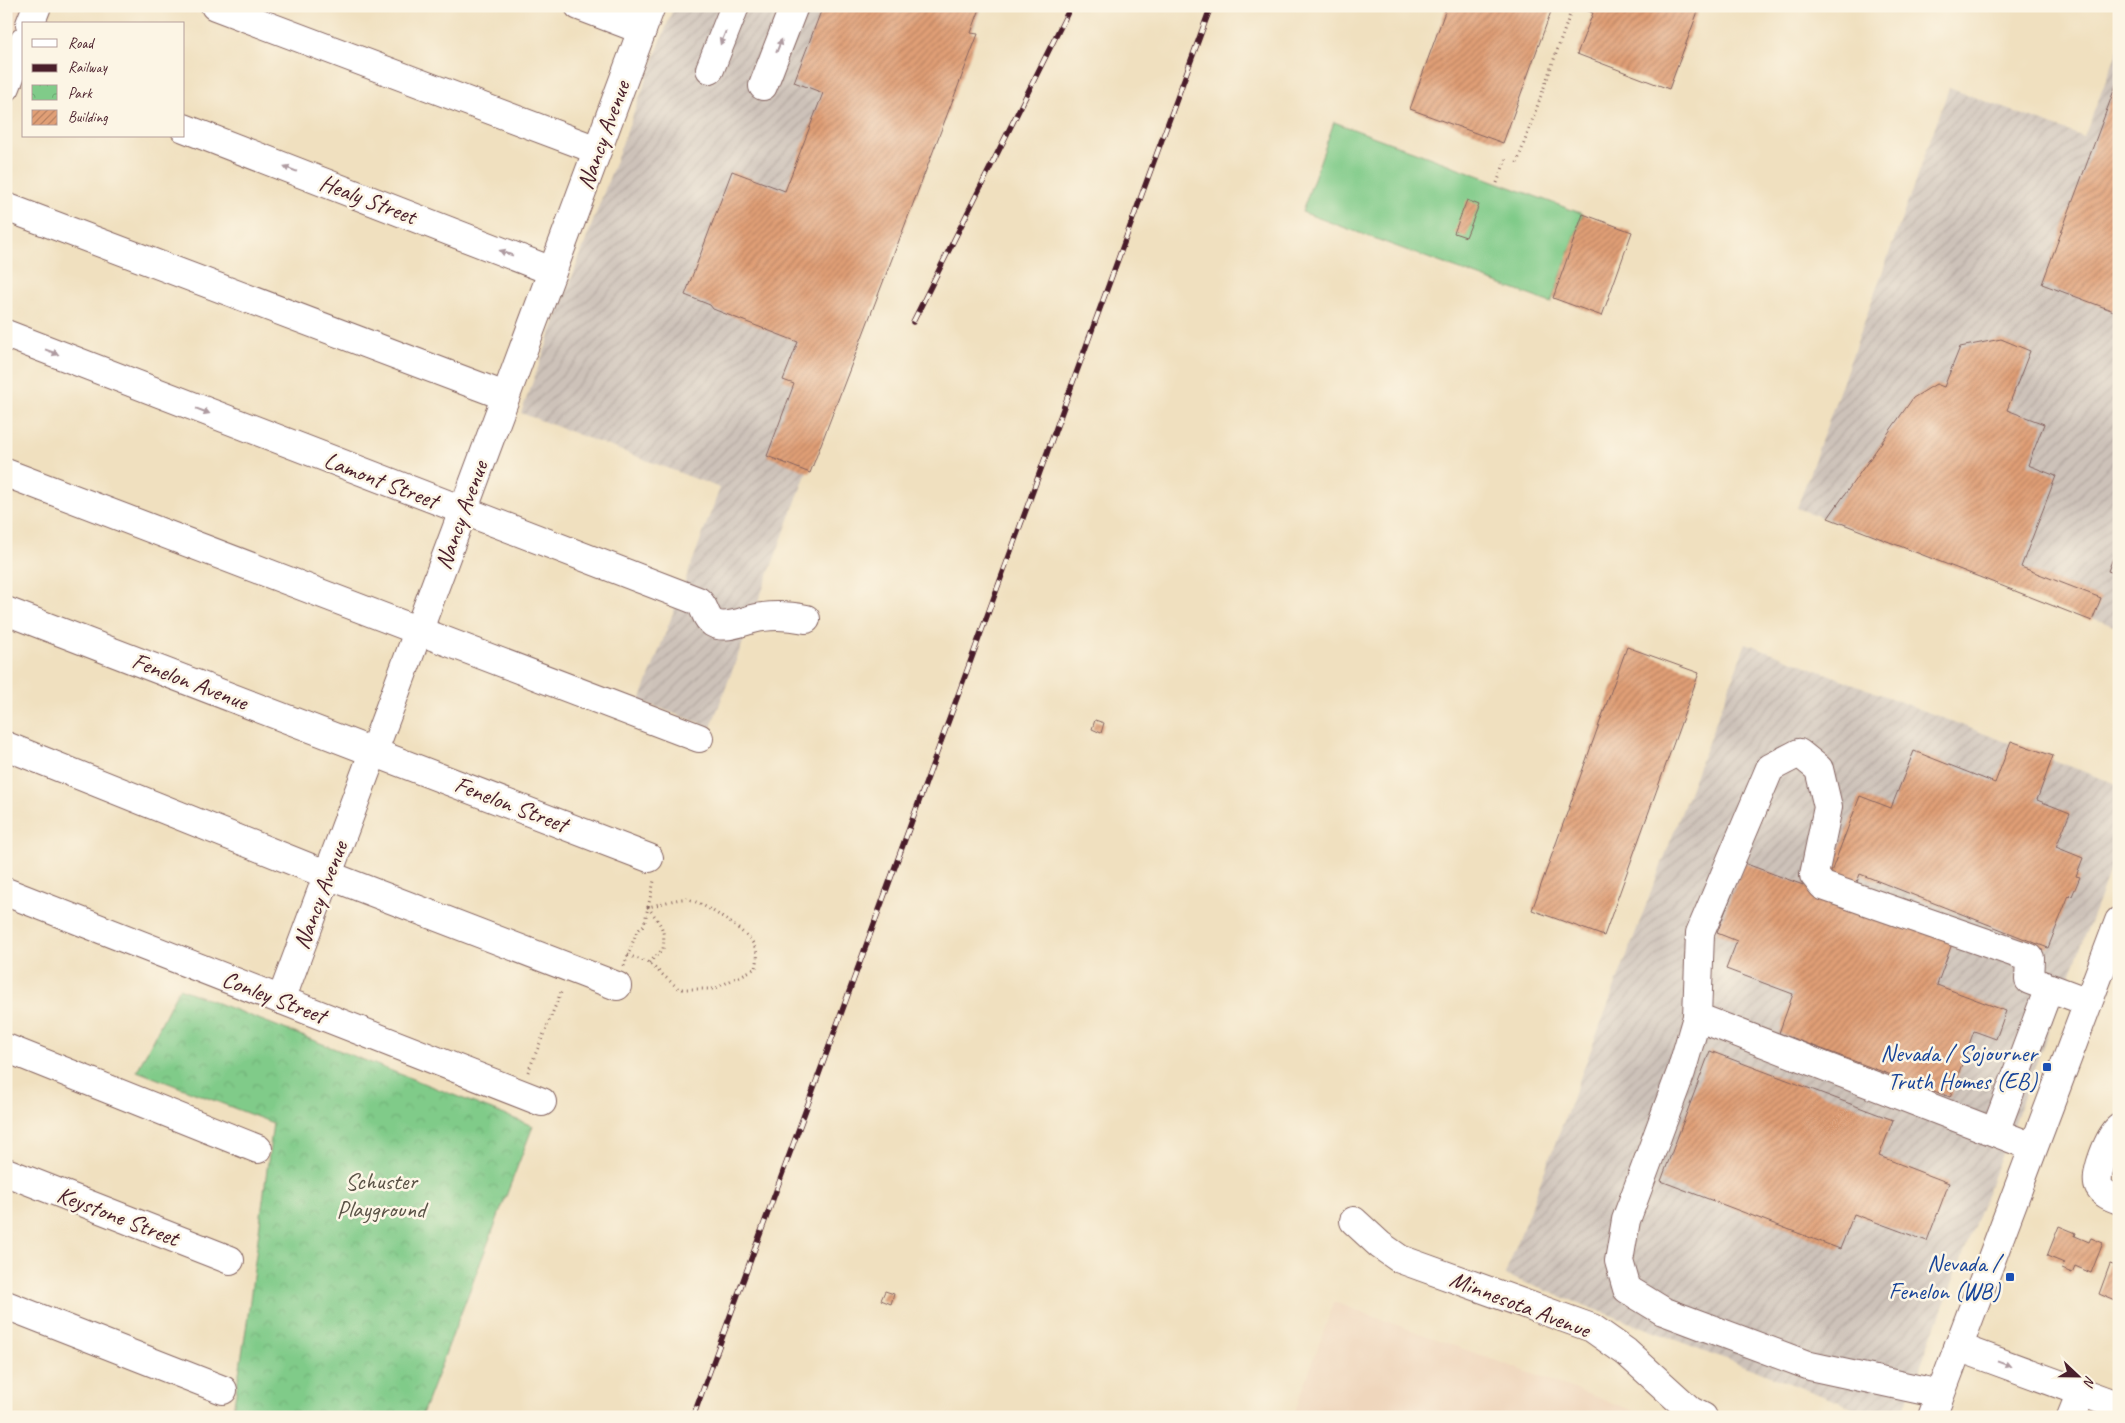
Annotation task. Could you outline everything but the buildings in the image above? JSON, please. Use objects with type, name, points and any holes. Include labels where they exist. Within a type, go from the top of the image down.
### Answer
[{"type":"street","points":[[31,22],[36,6]]},
{"type":"street","points":[[215,6],[597,150]]},
{"type":"street","points":[[578,6],[646,18]]},
{"type":"street","points":[[710,69],[735,6]]},
{"type":"street","points":[[763,86],[794,6]]},
{"type":"street","name":"Nancy Avenue","points":[[281,1000],[646,18]]},
{"type":"street","points":[[6,87],[17,57]]},
{"type":"street","name":"Healy Street","points":[[185,128],[552,271]]},
{"type":"street","points":[[6,207],[505,396]]},
{"type":"street","name":"Lamont Street","points":[[6,334],[701,603],[706,616],[715,624],[721,626],[761,617],[790,616],[806,619]]},
{"type":"street","points":[[6,473],[699,738]]},
{"type":"street","name":"Fenelon Avenue","points":[[6,610],[374,751]]},
{"type":"street","points":[[6,746],[328,875],[617,986]]},
{"type":"street","name":"Fenelon Street","points":[[374,751],[649,858]]},
{"type":"street","points":[[2088,1002],[2030,980],[2030,958],[1824,886],[1814,875],[1828,807],[1819,769],[1799,753],[1770,768],[1700,933],[1697,1017],[1681,1072],[1626,1220],[1619,1262],[1627,1289],[1663,1311],[1810,1366],[1937,1410],[1958,1347],[2119,921]]},
{"type":"street","name":"Conley Street","points":[[6,892],[542,1102]]},
{"type":"street","points":[[1995,1132],[2049,988]]},
{"type":"street","points":[[1697,1017],[2034,1147]]},
{"type":"street","points":[[6,1048],[258,1148]]},
{"type":"street","points":[[2119,1128],[2115,1131],[2108,1146],[2097,1180],[2103,1192],[2119,1200]]},
{"type":"street","name":"Keystone Street","points":[[6,1172],[230,1260]]},
{"type":"street","name":"Minnesota Avenue","points":[[1354,1221],[1380,1245],[1400,1259],[1592,1328],[1626,1352],[1690,1411],[1703,1417]]},
{"type":"street","points":[[6,1305],[223,1390]]},
{"type":"street","points":[[1958,1347],[2119,1406]]},
{"type":"street","points":[[2071,1417],[2081,1392]]},
{"type":"path","points":[[1517,163],[1573,6]]},
{"type":"path","points":[[1497,183],[1506,159]]},
{"type":"path","points":[[617,986],[637,931],[644,925],[655,878],[652,860],[649,858]]},
{"type":"path","points":[[628,955],[649,963],[679,989],[714,988],[756,968],[758,957],[754,944],[747,935],[705,907],[686,899],[648,907]]},
{"type":"path","points":[[648,907],[664,929],[665,936],[663,950],[649,963]]},
{"type":"path","points":[[510,1090],[516,1075],[526,1076],[572,969]]},
{"type":"shaded area","points":[[6,6],[26,6],[15,37],[6,33]]},
{"type":"shaded area","points":[[674,6],[982,6],[711,727],[640,701],[720,488],[521,413]]},
{"type":"shaded area","points":[[2119,47],[2119,628],[1797,508],[1949,88],[2084,137]]},
{"type":"shaded area","points":[[1746,643],[2119,785],[2119,847],[1901,1417],[1878,1417],[1505,1275]]},
{"type":"shaded area","points":[[1334,1302],[1651,1417],[1293,1417]]},
{"type":"green space","points":[[1334,122],[1583,214],[1551,303],[1302,212]]},
{"type":"green space","name":"Schuster Playground","points":[[179,988],[533,1126],[421,1417],[232,1417],[247,1323],[273,1123],[137,1071]]},
{"type":"railway","points":[[913,322],[1071,6]]},
{"type":"railway","points":[[693,1417],[1211,6]]},
{"type":"place","name":"Nevada / Sojourner Truth Homes (EB)","points":[[2047,1067]]},
{"type":"place","name":"Nevada / Fenelon (WB)","points":[[2010,1277]]}]
